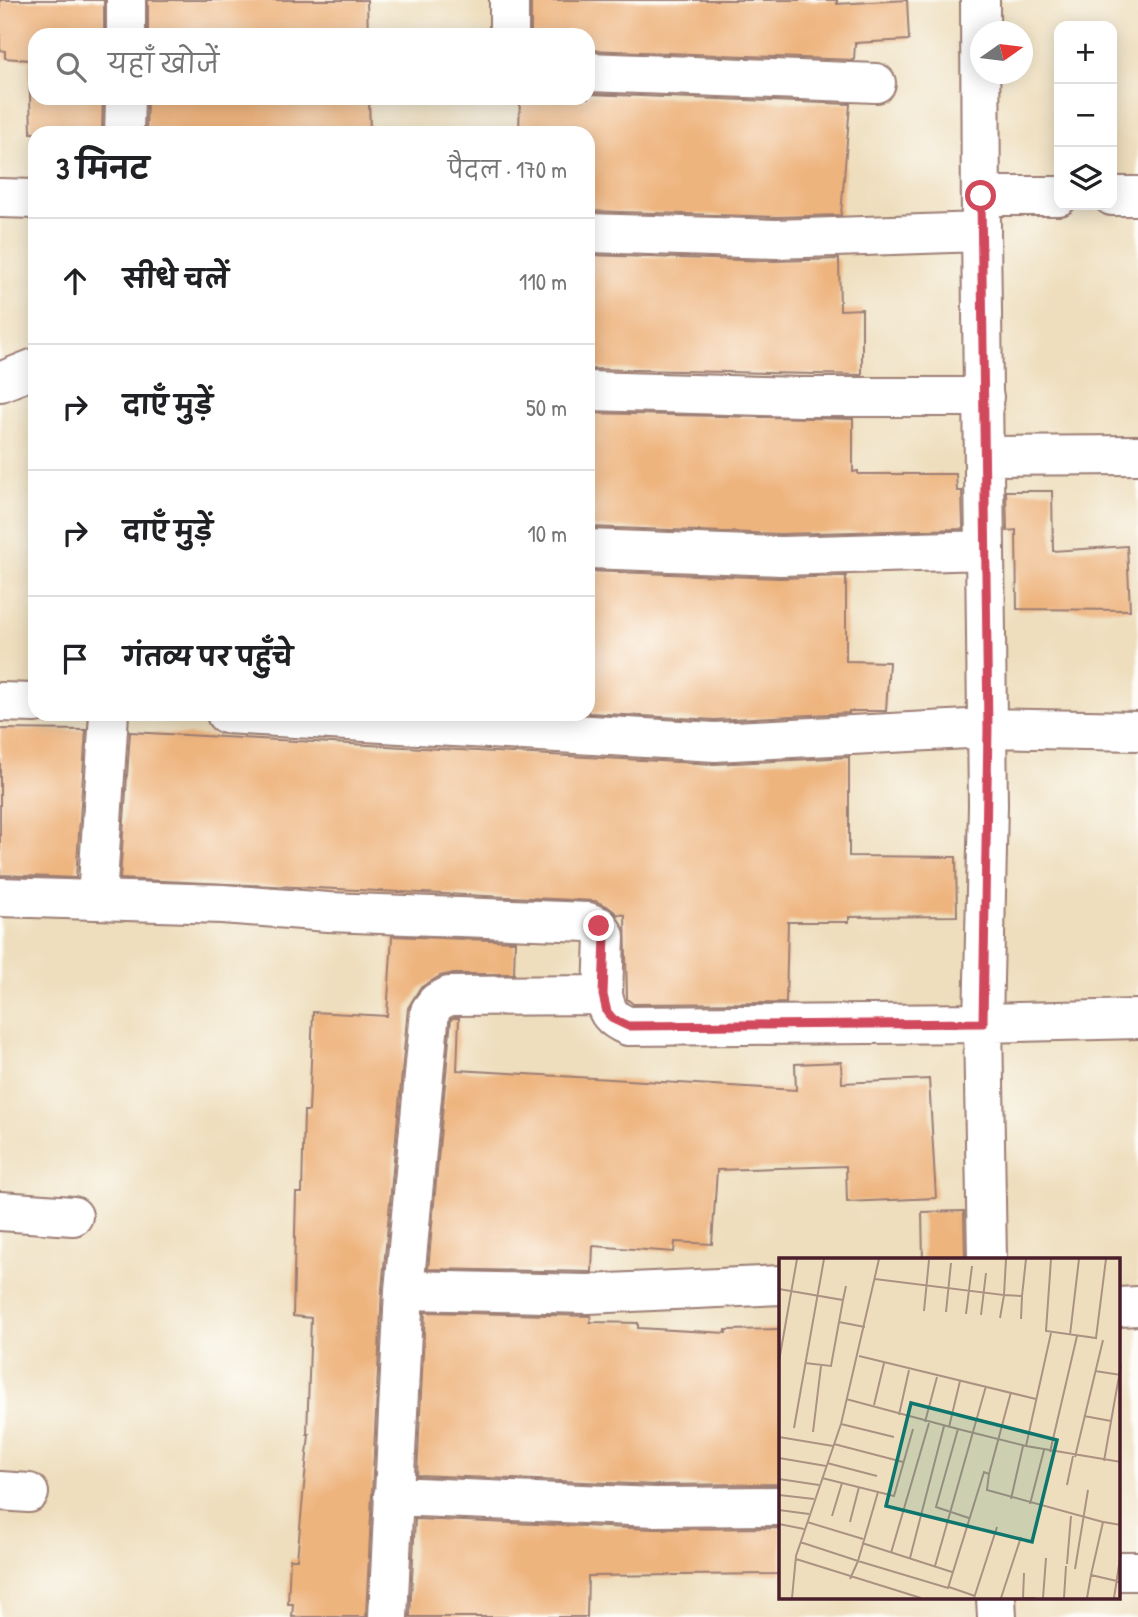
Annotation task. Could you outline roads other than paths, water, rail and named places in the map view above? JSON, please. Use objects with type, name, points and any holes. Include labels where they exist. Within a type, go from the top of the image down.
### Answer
[{"type":"street","points":[[126,0],[126,28]]},
{"type":"street","points":[[509,0],[509,28]]},
{"type":"street","points":[[980,0],[988,728],[983,1023],[987,1258]]},
{"type":"street","points":[[595,72],[876,83]]},
{"type":"street","points":[[124,126],[125,105]]},
{"type":"street","points":[[1117,196],[1138,196]]},
{"type":"street","points":[[595,233],[776,239],[981,214],[1054,197]]},
{"type":"street","points":[[0,198],[28,199]]},
{"type":"street","points":[[0,382],[28,371]]},
{"type":"street","points":[[595,391],[800,397],[984,397]]},
{"type":"street","points":[[985,456],[1138,455]]},
{"type":"street","points":[[595,549],[781,556],[985,550]]},
{"type":"street","points":[[0,702],[28,703]]},
{"type":"street","points":[[97,899],[109,721]]},
{"type":"street","points":[[348,721],[715,742],[988,728],[1138,731]]},
{"type":"street","points":[[0,897],[222,904],[328,912],[588,922],[599,926],[605,936],[603,995],[607,1012],[613,1019],[628,1026],[1138,1019]]},
{"type":"street","points":[[388,1617],[404,1290],[430,1011],[437,1002],[449,996],[603,995]]},
{"type":"street","points":[[0,1211],[73,1216]]},
{"type":"street","points":[[404,1290],[588,1294],[779,1285]]},
{"type":"street","points":[[1120,1307],[1138,1306]]},
{"type":"street","points":[[393,1496],[655,1507],[779,1506]]},
{"type":"street","points":[[1120,1571],[1138,1571]]}]
